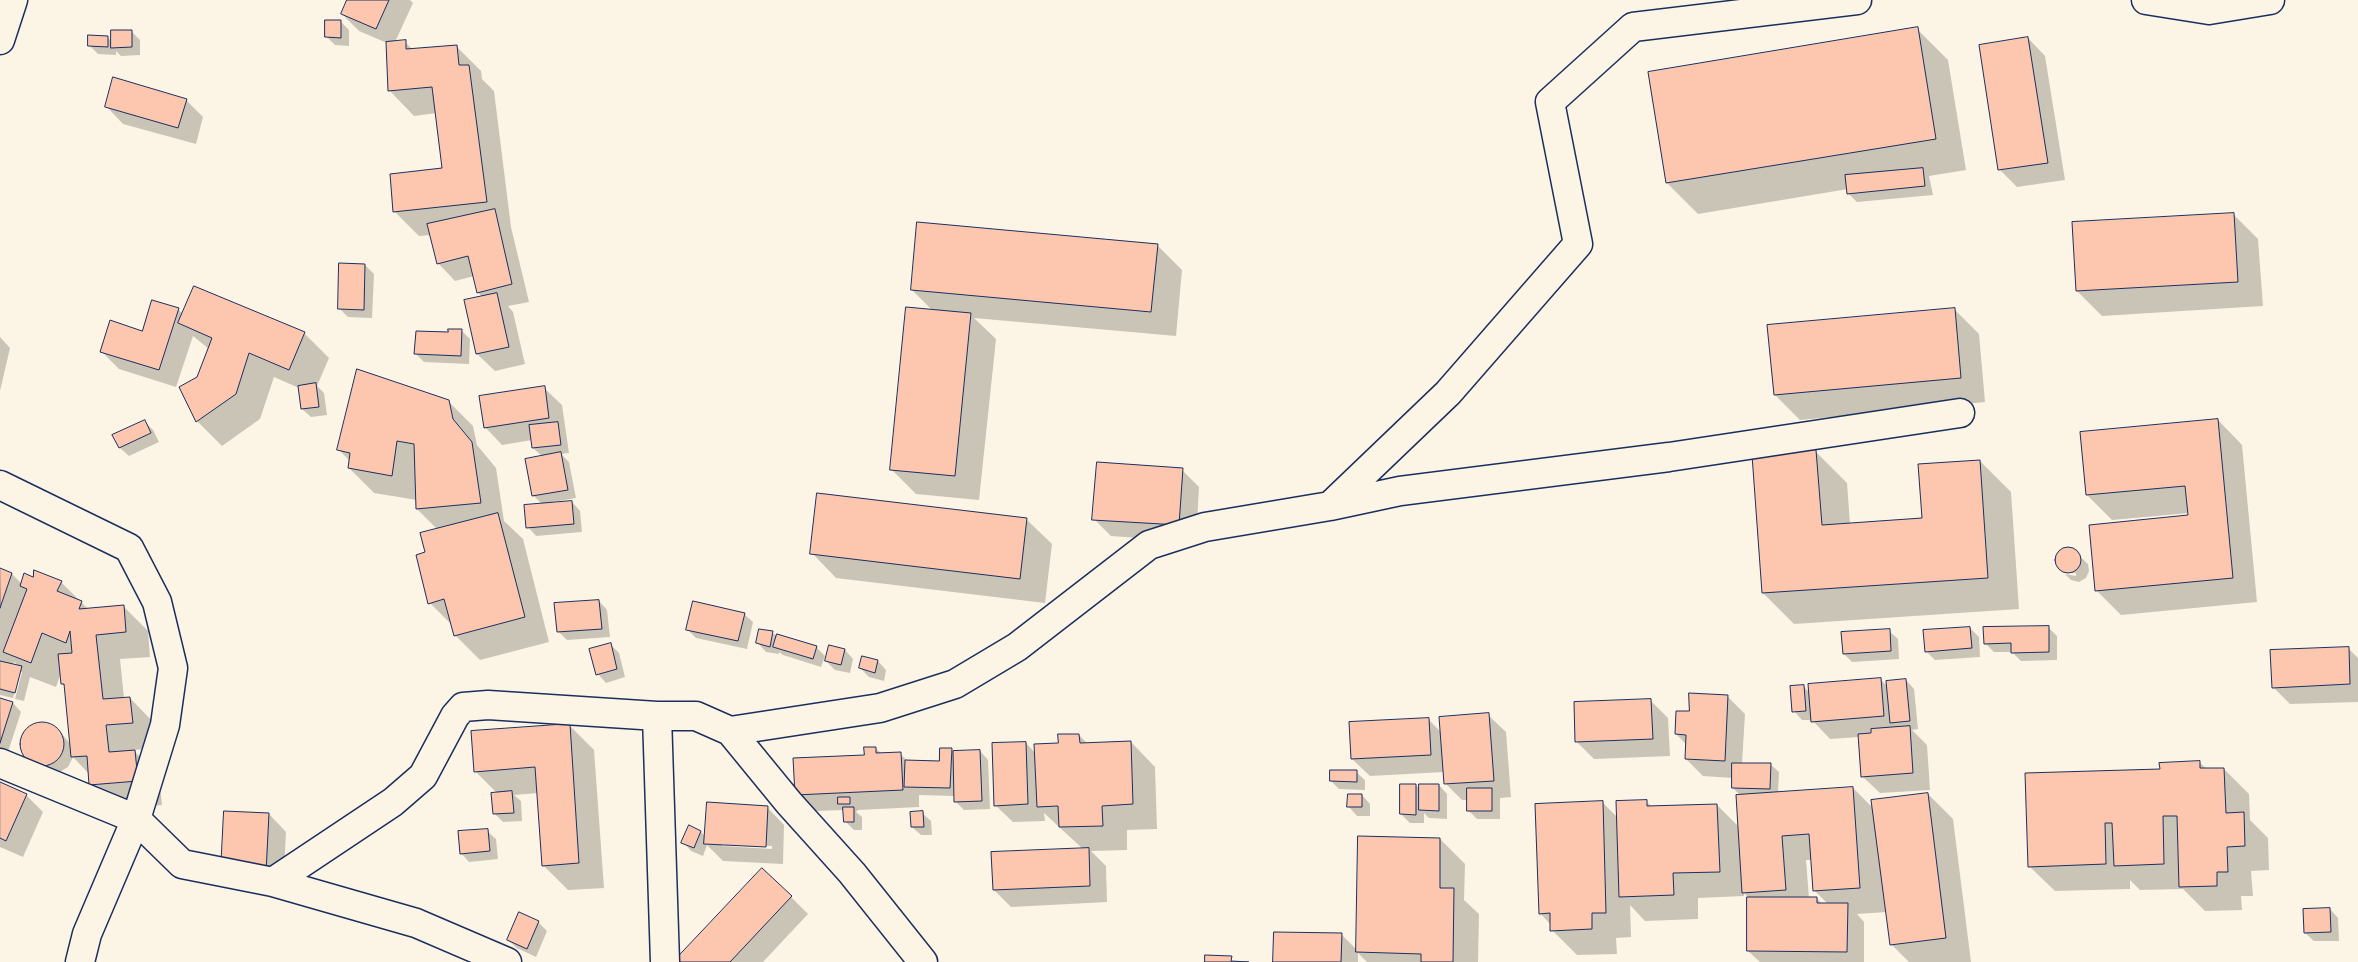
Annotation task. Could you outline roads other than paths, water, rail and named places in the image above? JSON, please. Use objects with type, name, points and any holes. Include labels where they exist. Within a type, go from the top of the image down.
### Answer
[{"type":"street","points":[[0,40],[13,0]]},
{"type":"street","points":[[1330,506],[1448,393],[1578,244],[1550,102],[1632,27],[1857,0]]},
{"type":"street","points":[[2146,0],[2209,10],[2270,0]]},
{"type":"street","points":[[730,731],[880,708],[955,684],[1017,647],[1149,545],[1205,527],[1330,506],[1400,491],[1670,457],[1960,413]]},
{"type":"street","points":[[0,485],[129,548],[157,602],[173,668],[165,725],[136,819],[87,934],[80,962]]},
{"type":"street","points":[[272,882],[393,802],[423,776],[454,716],[464,708],[488,705],[657,716],[696,716],[730,731],[789,803],[852,873],[923,962]]},
{"type":"street","points":[[657,716],[665,962]]},
{"type":"street","points":[[0,763],[136,819],[182,864],[272,882],[416,923],[507,962]]}]
